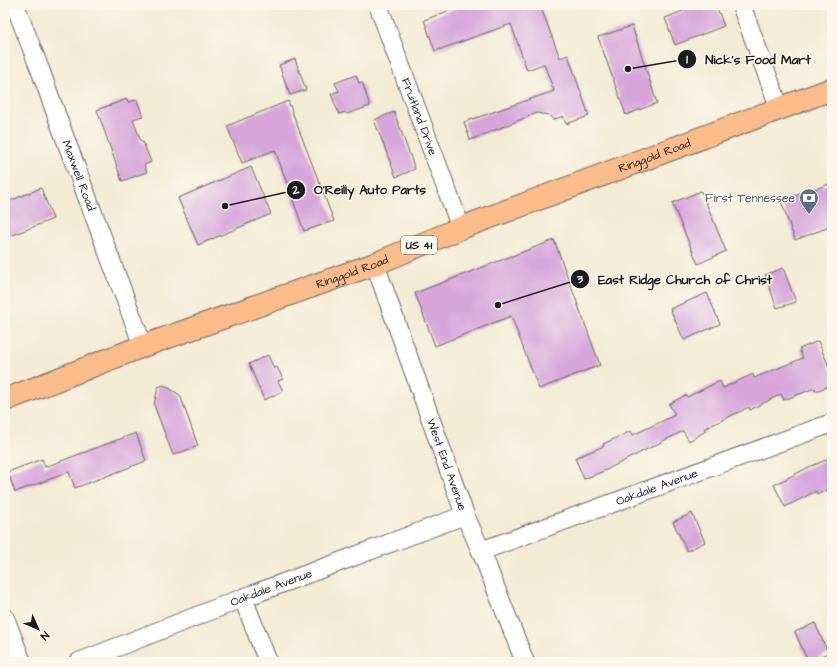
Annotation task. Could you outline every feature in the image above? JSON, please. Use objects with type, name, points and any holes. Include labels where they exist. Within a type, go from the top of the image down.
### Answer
[{"type":"main road","name":"Ringgold Road","points":[[5,400],[143,346],[375,264],[460,228],[832,89]]},
{"type":"street","name":"Maxwell Road","points":[[15,5],[143,346]]},
{"type":"street","name":"Fruitland Drive","points":[[378,5],[460,228]]},
{"type":"street","points":[[741,5],[780,108]]},
{"type":"street","name":"West End Avenue","points":[[375,264],[465,515],[525,662]]},
{"type":"street","name":"Oakdale Avenue","points":[[481,552],[832,423]]},
{"type":"street","name":"Oakdale Avenue","points":[[79,662],[243,598],[465,515]]},
{"type":"street","points":[[243,598],[268,662]]},
{"type":"street","points":[[5,618],[22,662]]},
{"type":"building","points":[[464,5],[540,5],[560,58],[568,55],[589,116],[566,124],[563,116],[553,120],[549,115],[537,113],[470,140],[464,122],[554,91],[544,64],[527,70],[511,24],[435,51],[424,20]]},
{"type":"building","points":[[698,5],[716,5],[724,26],[675,45],[665,18]]},
{"type":"building","points":[[632,26],[657,103],[626,115],[598,37]]},
{"type":"building","points":[[295,59],[306,90],[290,95],[279,65]]},
{"type":"building","points":[[356,75],[359,83],[362,82],[370,106],[347,114],[345,112],[339,114],[331,94],[339,91],[335,83]]},
{"type":"building","points":[[127,99],[128,102],[137,100],[143,116],[133,119],[141,142],[143,142],[151,162],[144,165],[147,172],[122,181],[97,110]]},
{"type":"building","points":[[288,101],[334,221],[304,231],[275,150],[242,163],[227,126]]},
{"type":"building","points":[[394,112],[415,169],[396,177],[374,120]]},
{"type":"building","points":[[251,167],[271,214],[198,245],[178,198]]},
{"type":"building","name":"First Tennessee","points":[[832,183],[832,226],[795,240],[781,201]]},
{"type":"building","points":[[41,188],[53,219],[5,238],[5,203]]},
{"type":"building","points":[[701,191],[726,251],[698,264],[672,203]]},
{"type":"building","points":[[554,240],[600,365],[539,389],[511,316],[435,346],[415,293]]},
{"type":"building","points":[[783,268],[796,302],[777,308],[765,275]]},
{"type":"building","points":[[707,293],[720,324],[684,340],[670,309]]},
{"type":"building","points":[[818,341],[832,374],[832,385],[816,391],[815,388],[784,400],[781,394],[750,410],[749,407],[704,429],[706,431],[689,441],[683,431],[604,471],[584,479],[575,458],[604,446],[603,444],[631,431],[633,435],[675,415],[669,404],[686,395],[687,397],[720,381],[723,388],[753,374],[754,378],[803,358],[799,349]]},
{"type":"building","points":[[268,355],[274,369],[277,367],[283,379],[278,381],[283,391],[264,400],[249,364]]},
{"type":"building","points":[[164,385],[180,395],[198,446],[173,455],[154,405],[158,387]]},
{"type":"building","points":[[136,433],[146,461],[75,488],[69,472],[15,492],[8,472],[42,459],[45,467]]},
{"type":"building","points":[[828,459],[832,467],[832,488],[818,494],[816,491],[785,507],[774,485]]},
{"type":"building","points":[[692,513],[705,542],[687,551],[673,522]]},
{"type":"building","points":[[815,623],[828,653],[808,662],[795,632]]},
{"type":"place","name":"Nick's Food Mart","points":[[628,69]]},
{"type":"place","name":"O'Reilly Auto Parts","points":[[225,206]]},
{"type":"place","name":"First Tennessee","points":[[809,215]]},
{"type":"place","name":"East Ridge Church of Christ","points":[[498,305]]}]
